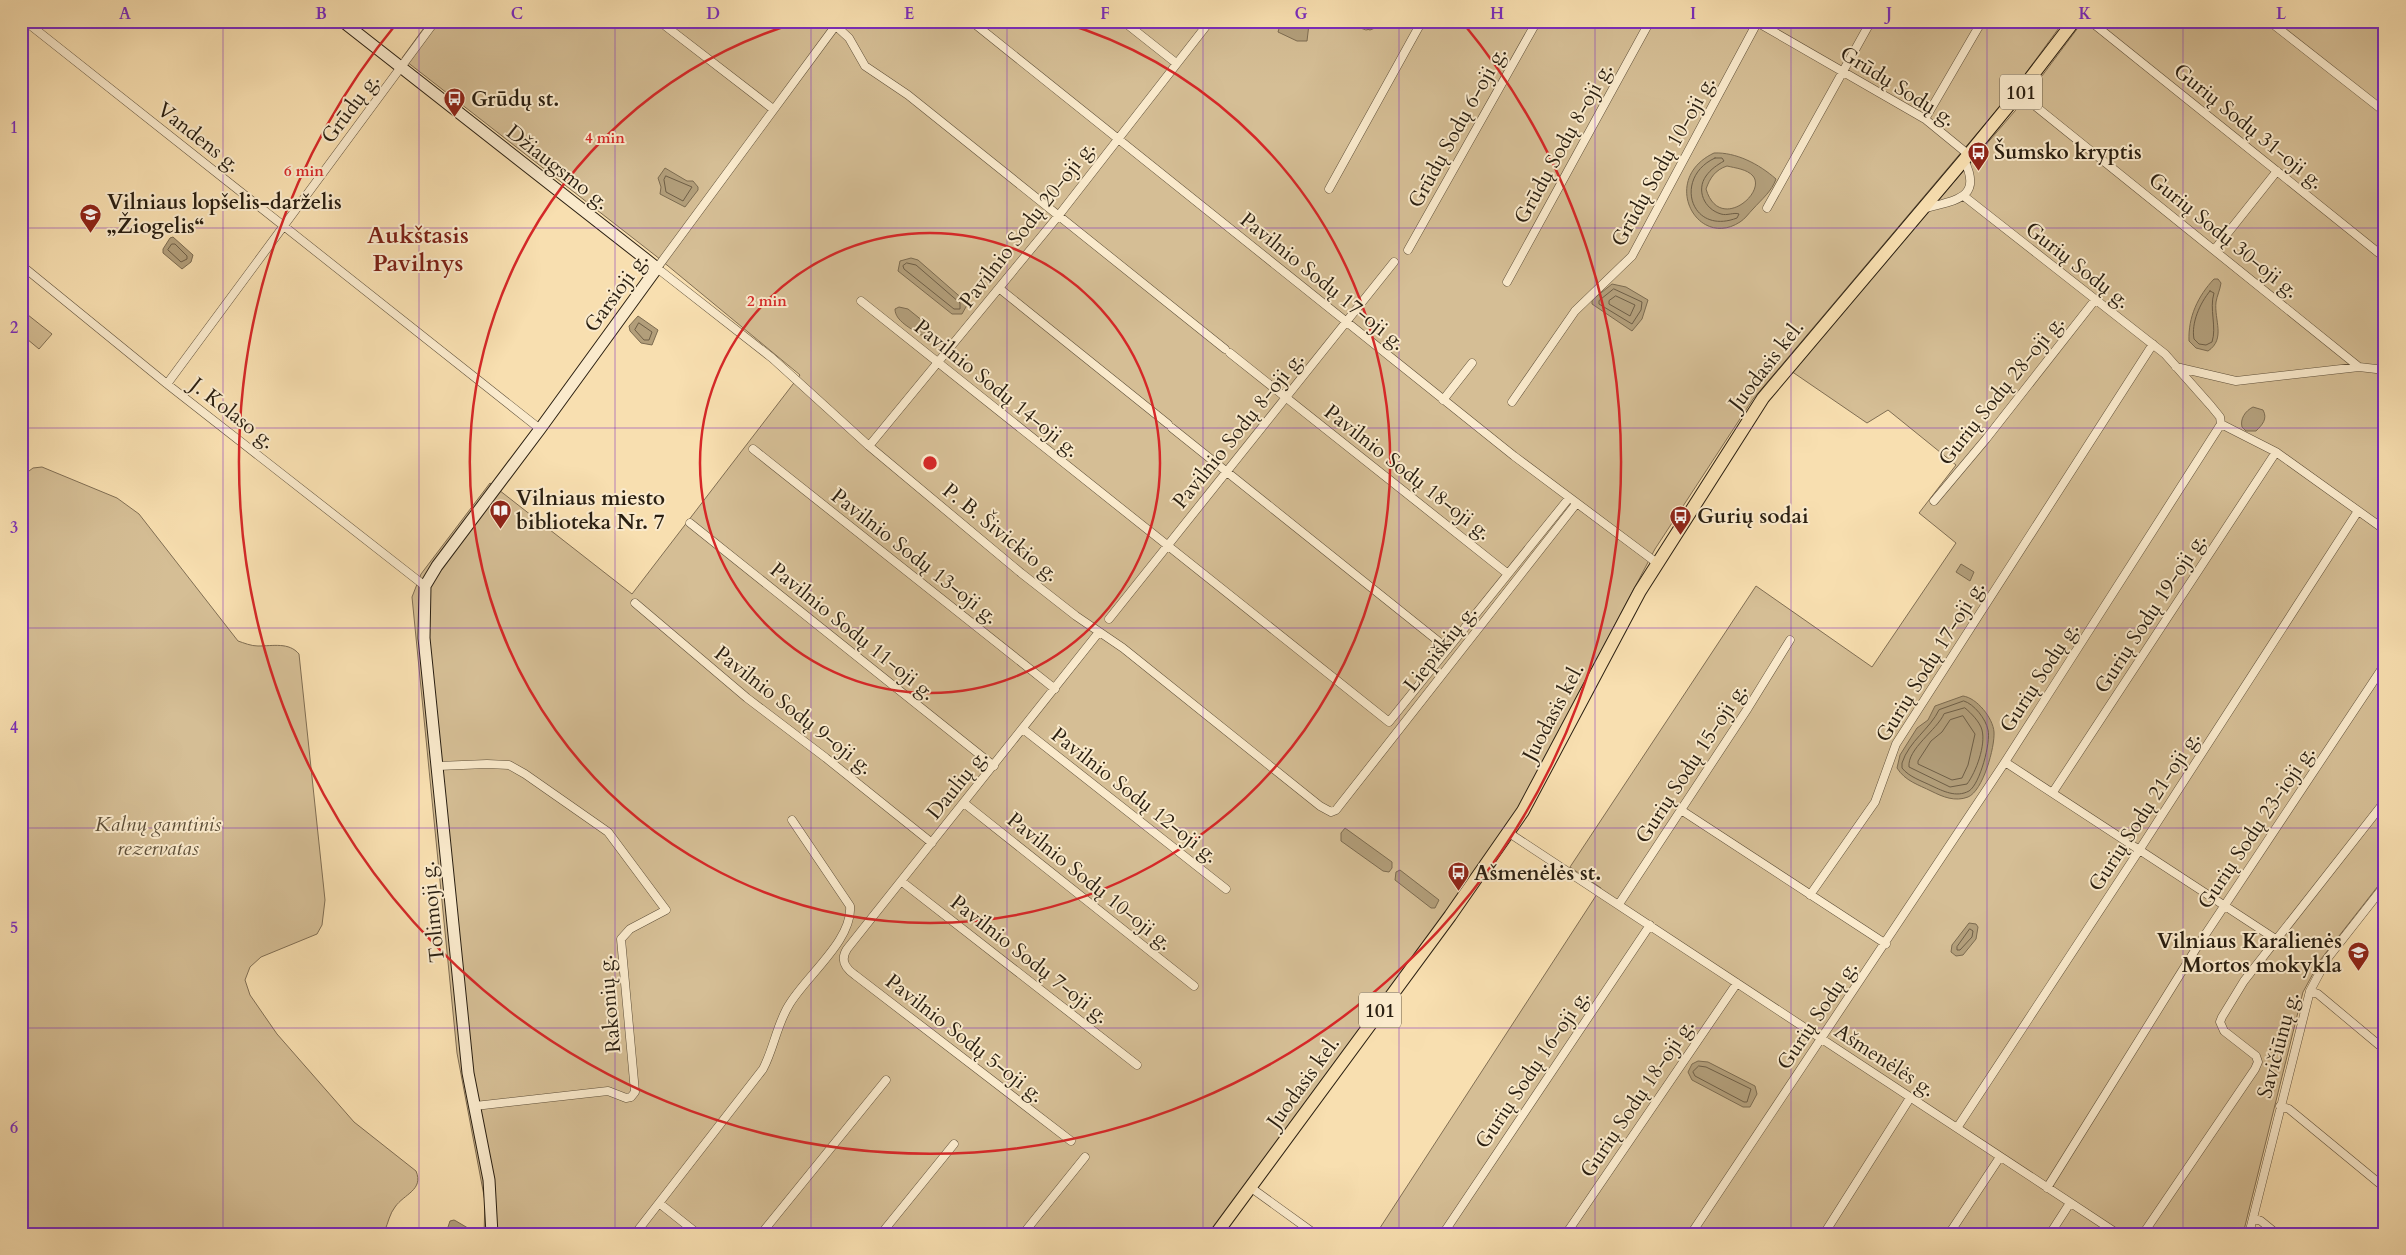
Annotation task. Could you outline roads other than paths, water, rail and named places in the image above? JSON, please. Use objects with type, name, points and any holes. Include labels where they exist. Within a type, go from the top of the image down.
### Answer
[{"type":"main road","name":"101","points":[[1922,210],[2020,93],[2074,21]]},
{"type":"main road","name":"Juodasis kel.","points":[[1216,1234],[1509,833],[1535,790],[1636,598],[1762,398],[1922,210]]},
{"type":"street","name":"Vandens g.","points":[[25,21],[540,429]]},
{"type":"street","name":"Džiaugsmo g.","points":[[342,21],[657,268]]},
{"type":"street","name":"Grūdų g.","points":[[167,384],[436,21]]},
{"type":"street","points":[[659,21],[772,109]]},
{"type":"street","name":"Pavilnio Sodų 17-oji g.","points":[[971,21],[1346,324],[1576,504],[1657,563]]},
{"type":"street","points":[[1124,21],[1176,64]]},
{"type":"street","name":"Pavilnio Sodų 20-oji g.","points":[[869,446],[1000,289],[1210,21]]},
{"type":"street","points":[[1329,189],[1422,21]]},
{"type":"street","name":"Grūdų Sodų 6-oji g.","points":[[1408,250],[1537,21]]},
{"type":"street","name":"Grūdų Sodų 8-oji g.","points":[[1506,282],[1650,21]]},
{"type":"street","points":[[1767,208],[1871,21]]},
{"type":"street","points":[[1925,119],[1982,21]]},
{"type":"street","name":"Gurių Sodų 31-oji g.","points":[[2090,21],[2385,258]]},
{"type":"street","points":[[2268,21],[2385,112]]},
{"type":"street","name":"Grūdų Sodų g.","points":[[1757,22],[1925,119],[1967,157]]},
{"type":"street","name":"Grūdų Sodų 10-oji g.","points":[[1512,402],[1574,312],[1632,256],[1757,22]]},
{"type":"street","name":"Garsioji g.","points":[[425,586],[437,566],[540,429],[772,109],[838,24]]},
{"type":"street","name":"Pavilnio Sodų 18-oji g.","points":[[838,24],[849,38],[865,66],[908,95],[1508,574]]},
{"type":"street","name":"Gurių Sodų 30-oji g.","points":[[2020,93],[2359,367]]},
{"type":"street","points":[[1922,210],[1965,197],[1970,190],[1972,178],[1967,157]]},
{"type":"street","points":[[2214,249],[2277,171]]},
{"type":"street","name":"Gurių Sodų g.","points":[[1692,1234],[2005,762],[2221,424],[2220,417],[2211,406],[2153,344],[1965,197]]},
{"type":"street","name":"Pavilnio Sodų 8-oji g.","points":[[1109,619],[1394,262]]},
{"type":"street","name":"J. Kolaso g.","points":[[21,266],[167,384],[425,586]]},
{"type":"street","name":"P. B. Šivickio g.","points":[[657,268],[772,358],[869,446],[1022,573],[1123,648],[1320,806],[1331,812]]},
{"type":"street","points":[[1000,289],[1448,649],[1569,498]]},
{"type":"street","name":"Gurių Sodų 28-oji g.","points":[[1934,501],[2095,300]]},
{"type":"street","name":"Pavilnio Sodų 14-oji g.","points":[[860,301],[1389,722],[1448,649]]},
{"type":"street","name":"Gurių Sodų 17-oji g.","points":[[1810,895],[1875,802],[1896,744],[2153,344]]},
{"type":"street","points":[[1444,400],[1472,363]]},
{"type":"street","points":[[2176,367],[2236,381],[2359,367],[2385,370]]},
{"type":"street","points":[[2221,424],[2276,452],[2385,530]]},
{"type":"street","name":"Pavilnio Sodų 13-oji g.","points":[[753,449],[1055,690]]},
{"type":"street","name":"Gurių Sodų 19-oji g.","points":[[2053,792],[2276,452]]},
{"type":"street","name":"Liepiškių g.","points":[[1331,812],[1336,810],[1576,504]]},
{"type":"street","name":"Gurių Sodų 21-oji g.","points":[[1957,1128],[2358,511]]},
{"type":"street","name":"Pavilnio Sodų 11-oji g.","points":[[690,523],[994,766]]},
{"type":"street","name":"Tolimoji g.","points":[[425,586],[424,638],[438,766],[453,938],[468,1073],[489,1180],[492,1234]]},
{"type":"street","name":"Pavilnio Sodų 9-oji g.","points":[[635,603],[747,698],[826,758],[932,843]]},
{"type":"street","name":"Daulių g.","points":[[843,959],[847,949],[1055,690],[1099,632]]},
{"type":"street","name":"Gurių Sodų 15-oji g.","points":[[1619,904],[1790,640]]},
{"type":"street","name":"Gurių Sodų 23-ioji g.","points":[[2047,1188],[2224,905],[2385,664]]},
{"type":"street","name":"Pavilnio Sodų 12-oji g.","points":[[1023,729],[1226,889]]},
{"type":"street","points":[[2005,762],[2277,940]]},
{"type":"street","name":"Rakonių g.","points":[[438,766],[509,765],[525,774],[608,832],[666,910],[630,929],[621,939],[635,1092],[631,1097],[626,1098],[608,1091],[475,1106]]},
{"type":"street","points":[[2143,1234],[2258,1062],[2256,1056],[2224,1031],[2220,1022],[2244,981],[2385,801]]},
{"type":"street","name":"Pavilnio Sodų 10-oji g.","points":[[964,803],[1194,986]]},
{"type":"street","points":[[1681,810],[1886,944]]},
{"type":"street","points":[[635,1234],[763,1069],[771,1055],[790,1003],[838,941],[851,917],[850,906],[792,820]]},
{"type":"street","name":"Ašmenėlės g.","points":[[1509,833],[2118,1234]]},
{"type":"street","name":"Pavilnio Sodų 7-oji g.","points":[[901,881],[1137,1065]]},
{"type":"street","name":"Savičiūnų g.","points":[[2249,1234],[2310,991],[2316,976],[2327,960],[2385,884]]},
{"type":"street","name":"Gurių Sodų 16-oji g.","points":[[1443,1234],[1650,925]]},
{"type":"street","name":"Pavilnio Sodų 5-oji g.","points":[[843,959],[846,967],[855,975],[1071,1141]]},
{"type":"street","name":"Gurių Sodų 18-oji g.","points":[[1566,1234],[1736,983]]},
{"type":"street","points":[[2310,991],[2318,994],[2385,1050]]},
{"type":"street","points":[[761,1234],[886,1080]]},
{"type":"street","points":[[1824,1234],[1910,1098]]},
{"type":"street","points":[[2280,1106],[2289,1109],[2385,1188]]},
{"type":"street","points":[[881,1234],[954,1144]]},
{"type":"street","points":[[1024,1234],[1084,1157]]},
{"type":"street","points":[[1949,1234],[2000,1157]]},
{"type":"street","points":[[1250,1187],[1315,1234]]},
{"type":"street","points":[[659,1203],[698,1234]]},
{"type":"street","points":[[2050,1234],[2070,1203]]},
{"type":"street","points":[[2253,1218],[2262,1221],[2277,1234]]},
{"type":"water","points":[[1341,21],[1377,21],[1375,28],[1370,30]]},
{"type":"water","points":[[1294,22],[1309,24],[1307,41],[1297,41],[1278,32],[1280,25]]},
{"type":"water","points":[[1714,153],[1722,153],[1747,160],[1762,168],[1776,179],[1766,195],[1742,221],[1724,228],[1710,227],[1698,219],[1690,208],[1687,194],[1689,179],[1698,165]],"holes":[[[1727,166],[1744,170],[1753,176],[1756,183],[1748,199],[1730,209],[1721,208],[1712,202],[1706,189],[1716,172]]]},
{"type":"water","points":[[665,168],[687,181],[693,181],[698,187],[698,190],[685,207],[660,194],[661,187],[658,178]]},
{"type":"water","points":[[173,237],[193,255],[191,262],[182,269],[163,253],[163,249],[170,238]]},
{"type":"water","points":[[911,258],[918,260],[965,301],[967,305],[962,314],[952,314],[898,271],[900,261]]},
{"type":"water","points":[[2214,279],[2218,279],[2221,283],[2216,302],[2218,335],[2217,341],[2208,351],[2196,348],[2189,341],[2189,332],[2195,307],[2203,292]]},
{"type":"water","points":[[1612,284],[1626,287],[1648,300],[1642,319],[1632,331],[1592,304],[1592,300]]},
{"type":"water","points":[[899,307],[908,309],[929,326],[928,334],[920,335],[901,321],[895,309]]},
{"type":"water","points":[[638,316],[658,330],[652,345],[641,343],[630,331],[629,326]]},
{"type":"water","points":[[2253,407],[2263,410],[2265,419],[2256,431],[2246,431],[2242,427],[2242,418]]},
{"type":"water","points":[[1961,564],[1974,572],[1970,581],[1956,572]]},
{"type":"water","points":[[1963,696],[1974,700],[1987,715],[1993,727],[1994,739],[1987,768],[1979,786],[1968,797],[1954,799],[1940,795],[1913,782],[1897,768],[1900,755],[1917,728],[1928,720],[1935,706]]},
{"type":"water","points":[[1345,828],[1392,862],[1392,868],[1389,872],[1383,871],[1341,841],[1341,833]]},
{"type":"water","points":[[1400,870],[1439,900],[1435,908],[1431,908],[1395,880],[1396,872]]},
{"type":"water","points":[[1969,923],[1976,924],[1978,927],[1976,939],[1963,955],[1956,956],[1951,952],[1952,945]]},
{"type":"water","points":[[1698,1061],[1708,1062],[1755,1086],[1757,1094],[1750,1107],[1743,1107],[1692,1080],[1688,1072],[1692,1064]]},
{"type":"water","points":[[454,1220],[478,1234],[451,1234],[448,1227],[450,1221]]},
{"type":"place","name":"Grūdų st.","points":[[455,118]]},
{"type":"place","name":"Šumsko kryptis","points":[[1978,171]]},
{"type":"place","name":"Vilniaus lopšelis-darželis „Žiogelis“","points":[[91,233]]},
{"type":"place","name":"Vilniaus miesto biblioteka Nr. 7","points":[[500,529]]},
{"type":"place","name":"Gurių sodai","points":[[1681,535]]},
{"type":"place","name":"Ašmenėlės st.","points":[[1458,892]]},
{"type":"place","name":"Vilniaus Karalienės Mortos mokykla","points":[[2358,972]]},
{"type":"district","name":"Aukštasis Pavilnys","points":[[418,249]]},
{"type":"park label","name":"Kalnų gamtinis rezervatas","points":[[158,836]]}]
